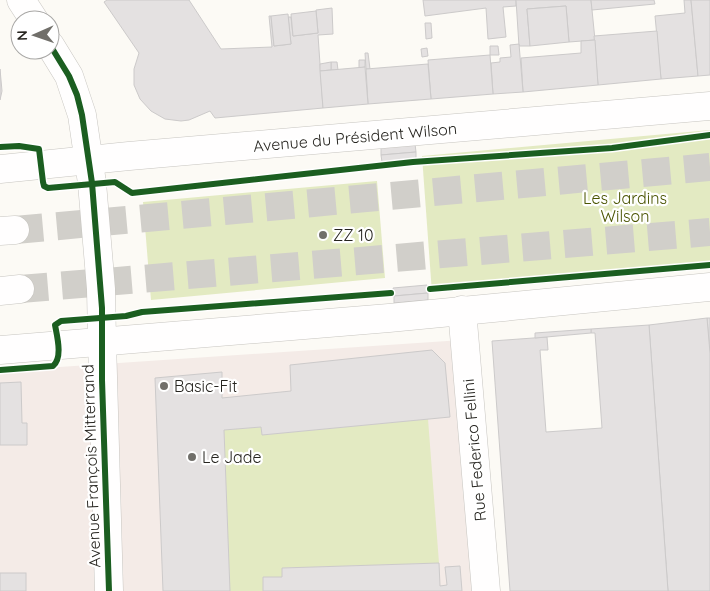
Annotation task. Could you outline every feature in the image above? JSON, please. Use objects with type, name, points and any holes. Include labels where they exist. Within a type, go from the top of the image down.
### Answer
[{"type":"main road","name":"Avenue François Mitterrand","points":[[59,60],[77,95],[82,115],[92,184],[101,289],[109,591]]},
{"type":"main road","name":"Avenue du Président Wilson","points":[[0,169],[710,106]]},
{"type":"main road","points":[[0,350],[389,318],[710,287]]},
{"type":"main road","name":"Rue Federico Fellini","points":[[462,310],[486,591]]},
{"type":"shaded area","points":[[462,340],[481,591],[0,591],[0,371]]},
{"type":"green space","name":"Les Jardins Wilson","points":[[710,130],[710,269],[432,293],[422,156]]},
{"type":"green space","points":[[377,181],[385,278],[151,300],[143,202]]},
{"type":"green space","points":[[428,419],[439,563],[282,568],[282,577],[263,577],[263,591],[230,591],[224,430],[261,427],[262,435]]},
{"type":"building","points":[[107,0],[189,0],[221,49],[272,47],[269,16],[271,16],[274,46],[291,44],[288,17],[291,17],[293,36],[318,33],[316,10],[332,8],[333,34],[318,35],[323,108],[215,118],[210,111],[189,120],[165,119],[151,111],[140,99],[134,85],[134,69],[139,53],[104,2]]},
{"type":"building","points":[[423,0],[516,0],[516,6],[503,7],[506,37],[488,39],[486,8],[425,16]]},
{"type":"building","points":[[516,0],[591,0],[595,40],[569,42],[566,6],[527,9],[530,46],[519,46]]},
{"type":"building","points":[[591,0],[654,0],[655,4],[592,10]]},
{"type":"building","points":[[684,0],[691,0],[698,76],[661,79],[655,16],[685,13]]},
{"type":"building","points":[[691,0],[710,0],[710,75],[698,76]]},
{"type":"building","points":[[566,6],[569,42],[530,46],[527,9]]},
{"type":"building","points":[[316,11],[318,33],[293,36],[291,14]]},
{"type":"building","points":[[288,14],[291,44],[274,46],[271,16]]},
{"type":"building","points":[[425,23],[431,23],[432,38],[426,39]]},
{"type":"building","points":[[657,31],[661,79],[598,85],[594,36]]},
{"type":"building","points":[[595,40],[598,85],[523,92],[521,58],[581,53],[581,41]]},
{"type":"building","points":[[519,44],[523,92],[493,94],[491,63],[500,62],[500,58],[511,57],[510,45]]},
{"type":"building","points":[[490,46],[498,46],[499,55],[490,55]]},
{"type":"building","points":[[427,48],[428,56],[422,57],[421,49]]},
{"type":"building","points":[[365,53],[368,53],[370,69],[366,69]]},
{"type":"building","points":[[490,55],[493,94],[431,99],[428,60]]},
{"type":"building","points":[[359,60],[365,60],[365,67],[359,68]]},
{"type":"building","points":[[331,62],[337,62],[338,70],[331,70]]},
{"type":"building","points":[[331,62],[331,70],[320,71],[320,64]]},
{"type":"building","points":[[428,64],[431,99],[368,104],[366,69]]},
{"type":"building","points":[[365,67],[368,104],[323,108],[320,71]]},
{"type":"building","points":[[0,69],[2,91],[0,100]]},
{"type":"building","points":[[415,144],[416,152],[381,155],[381,147]]},
{"type":"building","points":[[416,152],[416,160],[382,162],[381,155]]},
{"type":"building","points":[[427,285],[428,293],[394,296],[393,288]]},
{"type":"building","points":[[428,293],[428,300],[394,303],[394,296]]},
{"type":"building","points":[[707,318],[710,318],[710,353]]},
{"type":"building","points":[[707,318],[710,353],[710,591],[668,591],[649,325]]},
{"type":"building","points":[[649,325],[668,591],[510,591],[492,341],[547,337],[548,350],[540,350],[546,432],[602,428],[595,333],[591,333],[591,329]]},
{"type":"building","points":[[591,329],[591,333],[535,338],[535,333]]},
{"type":"building","name":"Le Jade","points":[[432,350],[445,363],[450,417],[262,435],[261,427],[224,430],[230,591],[163,591],[155,378],[222,372],[222,398],[291,391],[290,365]]},
{"type":"building","points":[[21,382],[22,423],[27,423],[27,445],[0,445],[0,383]]},
{"type":"building","points":[[439,563],[440,586],[447,585],[445,567],[460,566],[462,591],[263,591],[263,577],[282,577],[282,568]]},
{"type":"building","points":[[0,573],[26,573],[26,591],[0,591]]},
{"type":"tunnel","points":[[15,230],[710,167]]},
{"type":"tunnel","points":[[20,289],[710,232]]},
{"type":"cycle path","points":[[59,60],[77,95],[82,115],[92,183],[102,308],[102,380],[109,591]]},
{"type":"cycle path","points":[[0,147],[19,146],[39,149],[43,182],[44,186],[48,188],[115,182],[132,193],[413,162],[612,148],[710,135]]},
{"type":"cycle path","points":[[430,289],[710,265]]},
{"type":"cycle path","points":[[0,370],[53,366],[59,352],[55,325],[61,321],[126,316],[142,312],[391,293]]},
{"type":"place","name":"ZZ 10","points":[[323,235]]},
{"type":"place","name":"Basic-Fit","points":[[164,386]]},
{"type":"place","name":"Le Jade","points":[[192,457]]}]
